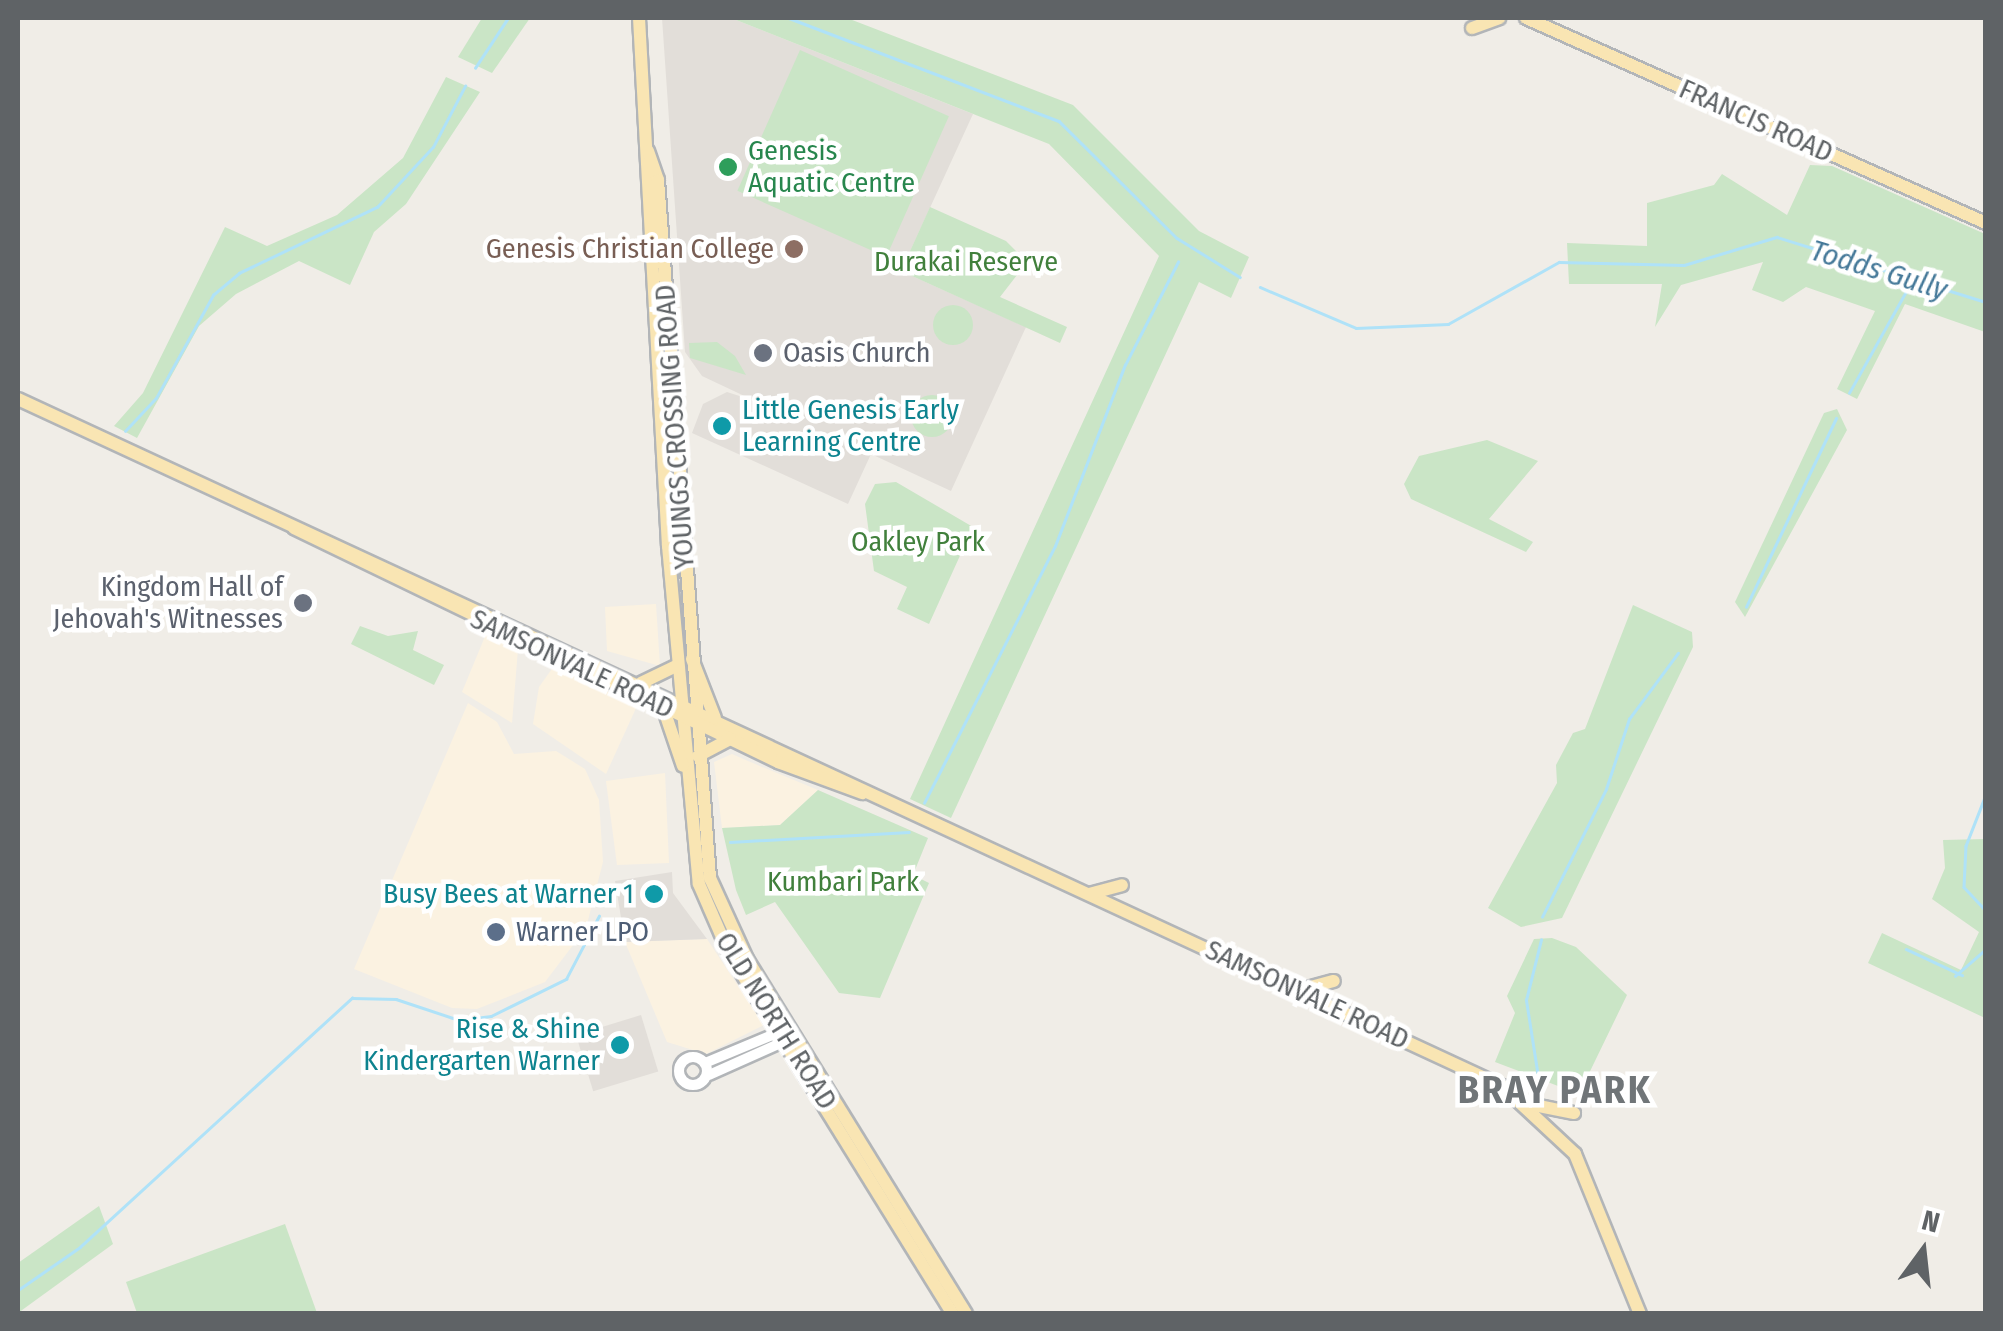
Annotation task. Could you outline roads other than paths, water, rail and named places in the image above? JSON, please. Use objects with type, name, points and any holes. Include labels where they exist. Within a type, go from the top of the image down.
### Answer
[{"type":"main road","name":"YOUNGS CROSSING ROAD","points":[[639,18],[681,708]]},
{"type":"main road","points":[[1472,28],[1499,18]]},
{"type":"main road","name":"FRANCIS ROAD","points":[[1526,18],[1986,223]]},
{"type":"main road","name":"YOUNGS CROSSING ROAD","points":[[647,148],[658,180],[695,716]]},
{"type":"main road","name":"SAMSONVALE ROAD","points":[[18,399],[641,683],[730,739],[1087,895],[1529,1104],[1581,1164],[1640,1314]]},
{"type":"main road","name":"SAMSONVALE ROAD","points":[[288,522],[663,707],[681,708]]},
{"type":"main road","points":[[692,659],[715,718]]},
{"type":"main road","points":[[641,683],[678,665]]},
{"type":"main road","points":[[663,707],[684,766]]},
{"type":"main road","name":"OLD NORTH ROAD","points":[[681,708],[684,766],[706,906],[792,1032],[966,1314]]},
{"type":"main road","name":"SAMSONVALE ROAD","points":[[695,716],[715,718],[862,794]]},
{"type":"main road","name":"OLD NORTH ROAD","points":[[695,716],[715,893],[953,1314]]},
{"type":"main road","points":[[698,756],[730,739]]},
{"type":"main road","points":[[1087,895],[1122,885]]},
{"type":"main road","points":[[1296,991],[1334,982]]},
{"type":"main road","points":[[1529,1104],[1574,1113]]},
{"type":"street","points":[[792,1032],[697,1083],[676,1072],[686,1060],[705,1063],[792,1032]]},
{"type":"street","points":[[705,1063],[709,1076]]},
{"type":"waterway","points":[[475,68],[508,18]]},
{"type":"waterway","points":[[789,18],[1059,121],[1177,238],[1240,277]]},
{"type":"waterway","points":[[125,431],[156,398],[213,295],[239,273],[377,207],[433,147],[465,86]]},
{"type":"waterway","name":"Todds Gully","points":[[1260,287],[1356,328],[1448,324],[1559,262],[1684,265],[1777,237],[1986,302]]},
{"type":"waterway","points":[[924,803],[1055,546],[1125,365],[1178,262]]},
{"type":"waterway","name":"Todds Gully","points":[[1849,393],[1913,279]]},
{"type":"waterway","points":[[1746,607],[1836,418]]},
{"type":"waterway","points":[[1542,917],[1606,789],[1629,719],[1678,653]]},
{"type":"waterway","points":[[1986,795],[1966,846],[1964,887],[1986,911]]},
{"type":"waterway","points":[[730,842],[909,832]]},
{"type":"waterway","points":[[18,1290],[80,1247],[352,998],[396,999],[459,1020],[491,1016],[566,979],[599,916]]},
{"type":"waterway","points":[[1538,1077],[1526,1000],[1541,940]]},
{"type":"waterway","points":[[1906,949],[1962,975]]},
{"type":"waterway","points":[[1955,976],[1986,949]]},
{"type":"place","name":"Genesis Aquatic Centre","points":[[728,167]]},
{"type":"place","name":"Genesis Christian College","points":[[794,249]]},
{"type":"place","name":"Oasis Church","points":[[763,353]]},
{"type":"place","name":"Little Genesis Early Learning Centre","points":[[722,426]]},
{"type":"place","name":"Kingdom Hall of Jehovah's Witnesses","points":[[303,603]]},
{"type":"place","name":"Busy Bees at Warner 1","points":[[654,894]]},
{"type":"place","name":"Warner LPO","points":[[496,932]]},
{"type":"place","name":"Rise & Shine Kindergarten Warner","points":[[620,1045]]},
{"type":"district","name":"BRAY PARK","points":[[1555,1091]]},
{"type":"park label","name":"Durakai Reserve","points":[[966,262]]},
{"type":"park label","name":"Oakley Park","points":[[918,542]]},
{"type":"park label","name":"Kumbari Park","points":[[843,882]]}]
